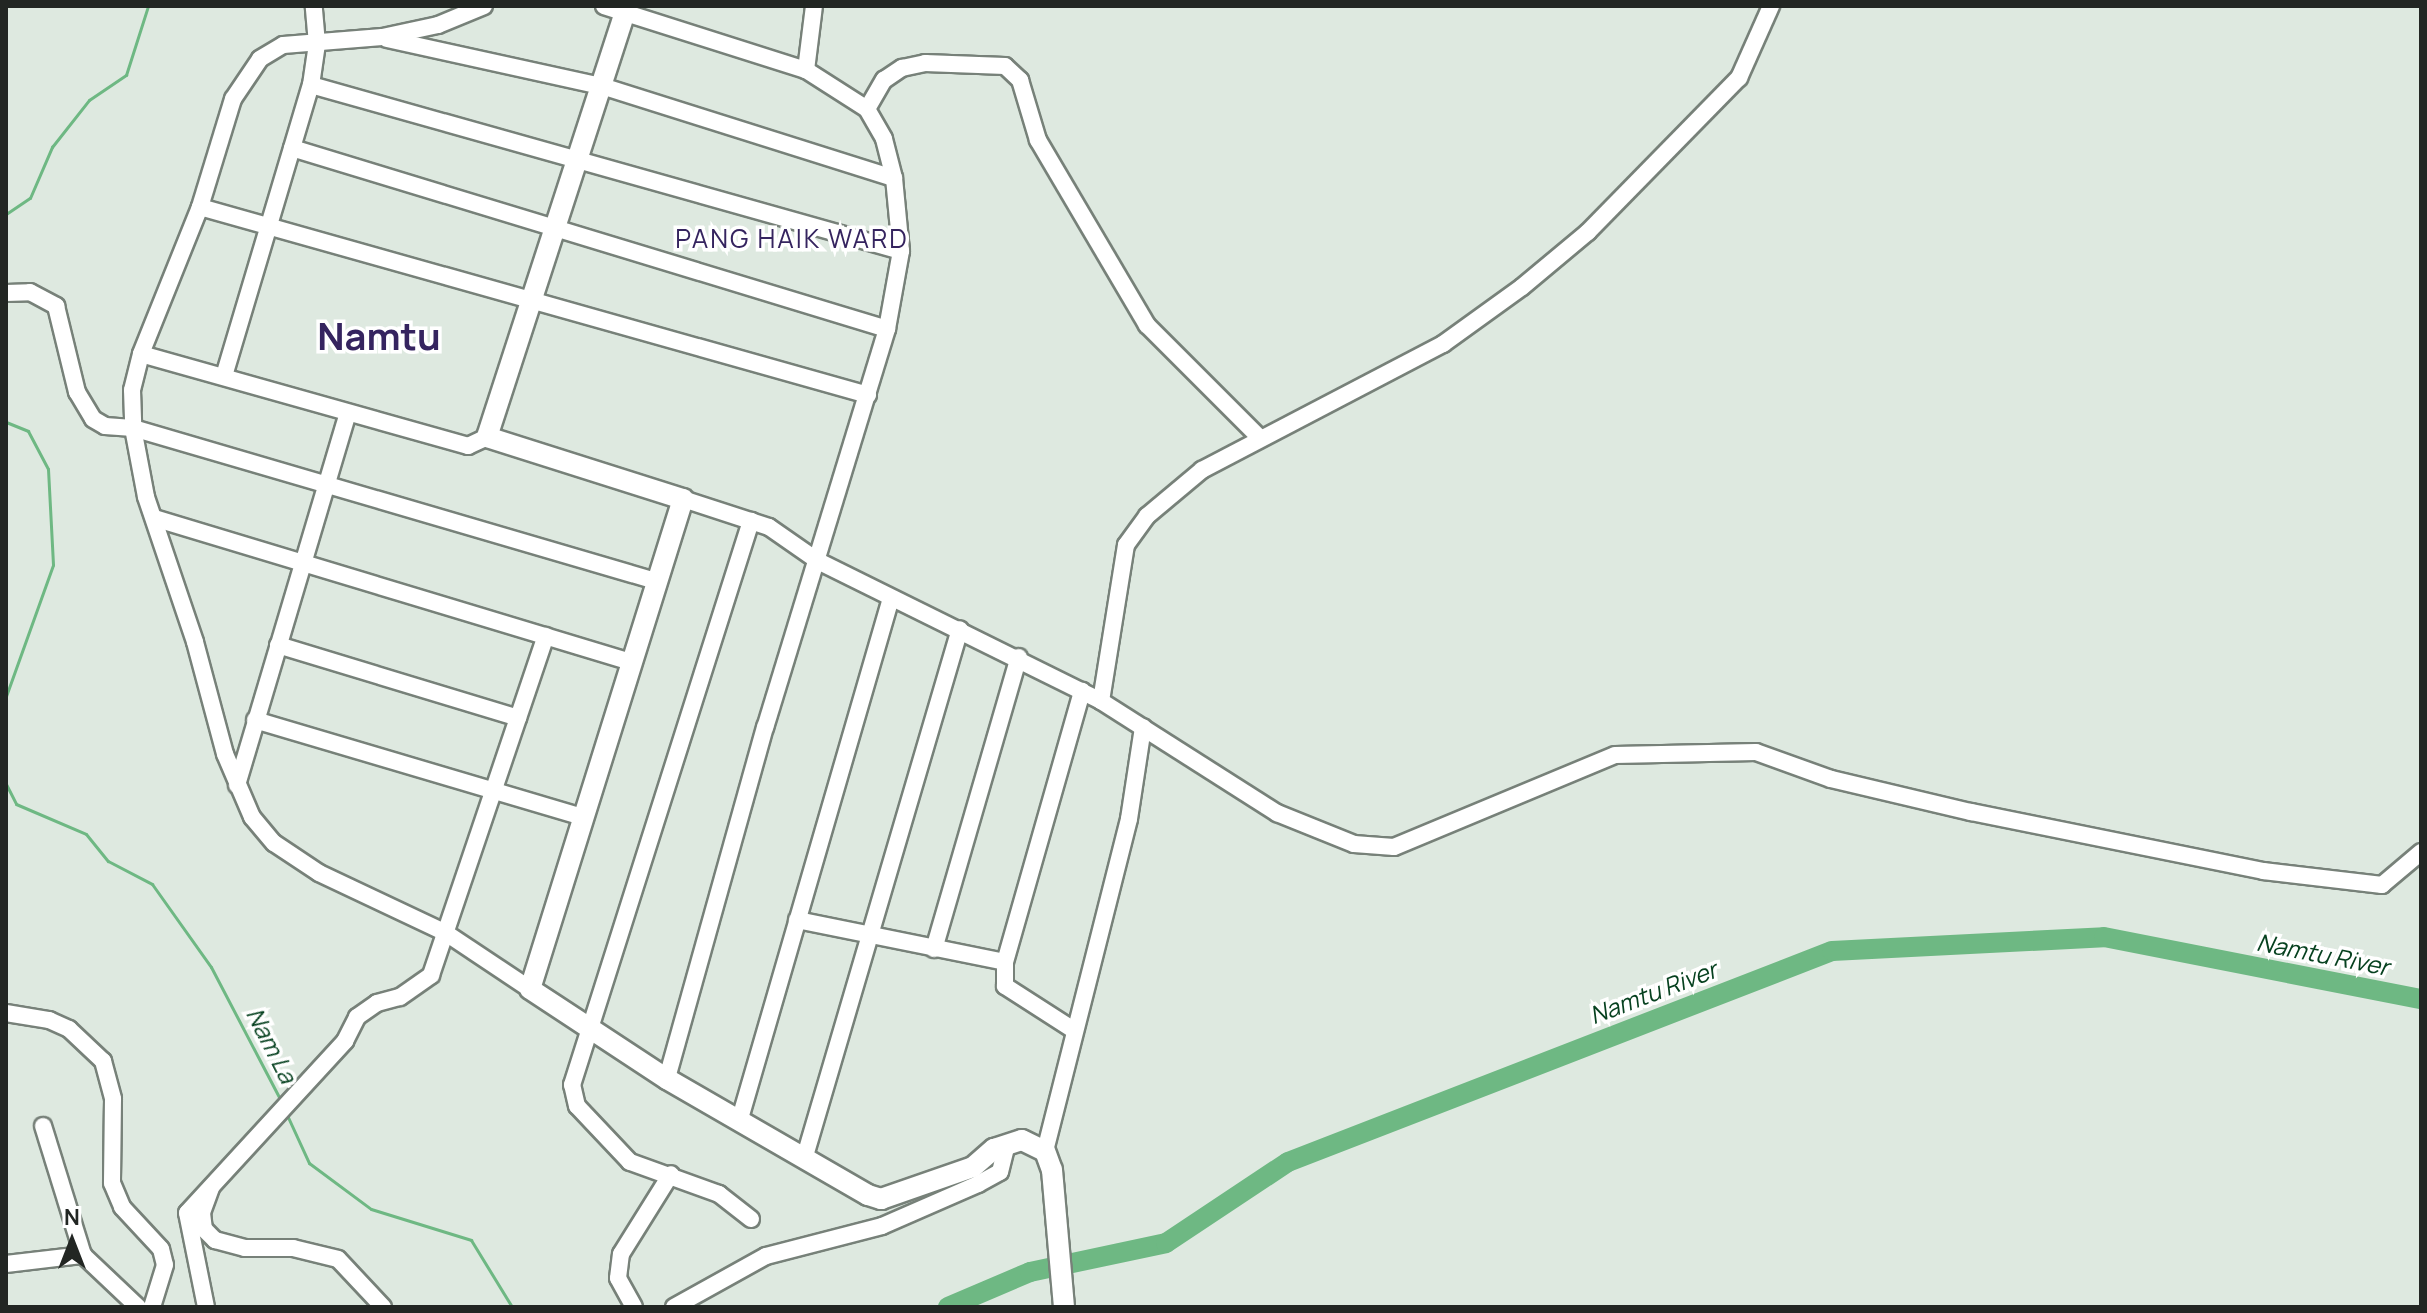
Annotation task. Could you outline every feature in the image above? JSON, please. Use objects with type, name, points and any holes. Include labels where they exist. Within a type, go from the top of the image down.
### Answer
[{"type":"main road","points":[[626,9],[605,87],[487,437],[683,499],[629,661],[530,989],[667,1079],[881,1199],[973,1167],[1007,1144],[1022,1140],[1048,1160],[1064,1307]]},
{"type":"street","points":[[224,376],[311,85],[317,44],[314,6]]},
{"type":"street","points":[[484,6],[438,25],[382,37],[283,45],[260,59],[233,99],[200,207],[141,354],[132,390],[133,428],[154,518],[237,785],[252,817],[274,843],[362,897],[446,933],[530,989]]},
{"type":"street","points":[[604,6],[626,9],[806,70],[867,109],[884,139],[894,178],[901,251],[887,329],[765,727],[667,1079]]},
{"type":"street","points":[[806,70],[814,6]]},
{"type":"street","points":[[1101,701],[1126,545],[1169,493],[1259,437],[1443,344],[1522,287],[1588,232],[1739,78],[1771,6]]},
{"type":"street","points":[[382,37],[605,87],[894,178]]},
{"type":"street","points":[[867,109],[884,80],[902,68],[925,63],[1005,66],[1020,80],[1038,140],[1147,325],[1259,437]]},
{"type":"street","points":[[311,85],[901,251]]},
{"type":"street","points":[[292,148],[887,329]]},
{"type":"street","points":[[200,207],[868,395]]},
{"type":"street","points":[[6,293],[30,292],[56,306],[77,392],[93,419],[105,426],[133,428],[656,581]]},
{"type":"street","points":[[141,354],[468,446],[487,437]]},
{"type":"street","points":[[237,785],[348,413]]},
{"type":"street","points":[[683,499],[769,527],[818,561],[1019,657],[1101,701],[1277,813],[1354,844],[1394,847],[1516,792],[1615,755],[1756,752],[1831,779],[1971,812],[2263,871],[2382,885],[2421,852]]},
{"type":"street","points":[[154,518],[629,661]]},
{"type":"street","points":[[751,521],[590,1029],[573,1072],[577,1106],[630,1162],[671,1174],[719,1194],[751,1219]]},
{"type":"street","points":[[739,1122],[891,598]]},
{"type":"street","points":[[805,1156],[960,629]]},
{"type":"street","points":[[206,1307],[187,1213],[215,1178],[345,1041],[357,1017],[377,1003],[400,997],[431,975],[546,636]]},
{"type":"street","points":[[278,645],[518,718]]},
{"type":"street","points":[[934,949],[1019,657]]},
{"type":"street","points":[[1072,1029],[1005,986],[1005,962],[1082,691]]},
{"type":"street","points":[[255,720],[583,817]]},
{"type":"street","points":[[1048,1160],[1072,1029],[1123,846],[1143,727]]},
{"type":"street","points":[[797,920],[1005,962]]},
{"type":"street","points":[[6,1013],[49,1020],[69,1029],[103,1061],[113,1099],[112,1183],[122,1207],[152,1236],[163,1257],[152,1307]]},
{"type":"street","points":[[43,1126],[83,1255],[138,1307]]},
{"type":"street","points":[[674,1307],[766,1256],[882,1226],[978,1184],[1000,1172],[1007,1144]]},
{"type":"street","points":[[634,1307],[618,1278],[621,1254],[671,1174]]},
{"type":"street","points":[[215,1178],[202,1213],[204,1229],[215,1240],[338,1259],[383,1307]]},
{"type":"street","points":[[6,1264],[83,1255]]},
{"type":"waterway","name":"Nam La","points":[[6,214],[30,198],[52,147],[89,100],[126,75],[148,6]]},
{"type":"waterway","name":"Nam La","points":[[6,422],[28,431],[48,469],[53,565],[6,696]]},
{"type":"waterway","name":"Nam La","points":[[6,784],[16,804],[86,834],[108,861],[152,884],[211,967],[281,1101]]},
{"type":"waterway","name":"Namtu River","points":[[948,1307],[1030,1272],[1166,1243],[1288,1162],[1832,951],[2104,937],[2421,999]]},
{"type":"waterway","name":"Nam La","points":[[287,1115],[309,1163],[371,1209],[471,1240],[512,1307]]},
{"type":"district","name":"PANG HAIK WARD","points":[[792,239]]},
{"type":"district","name":"Namtu","points":[[379,336]]}]
